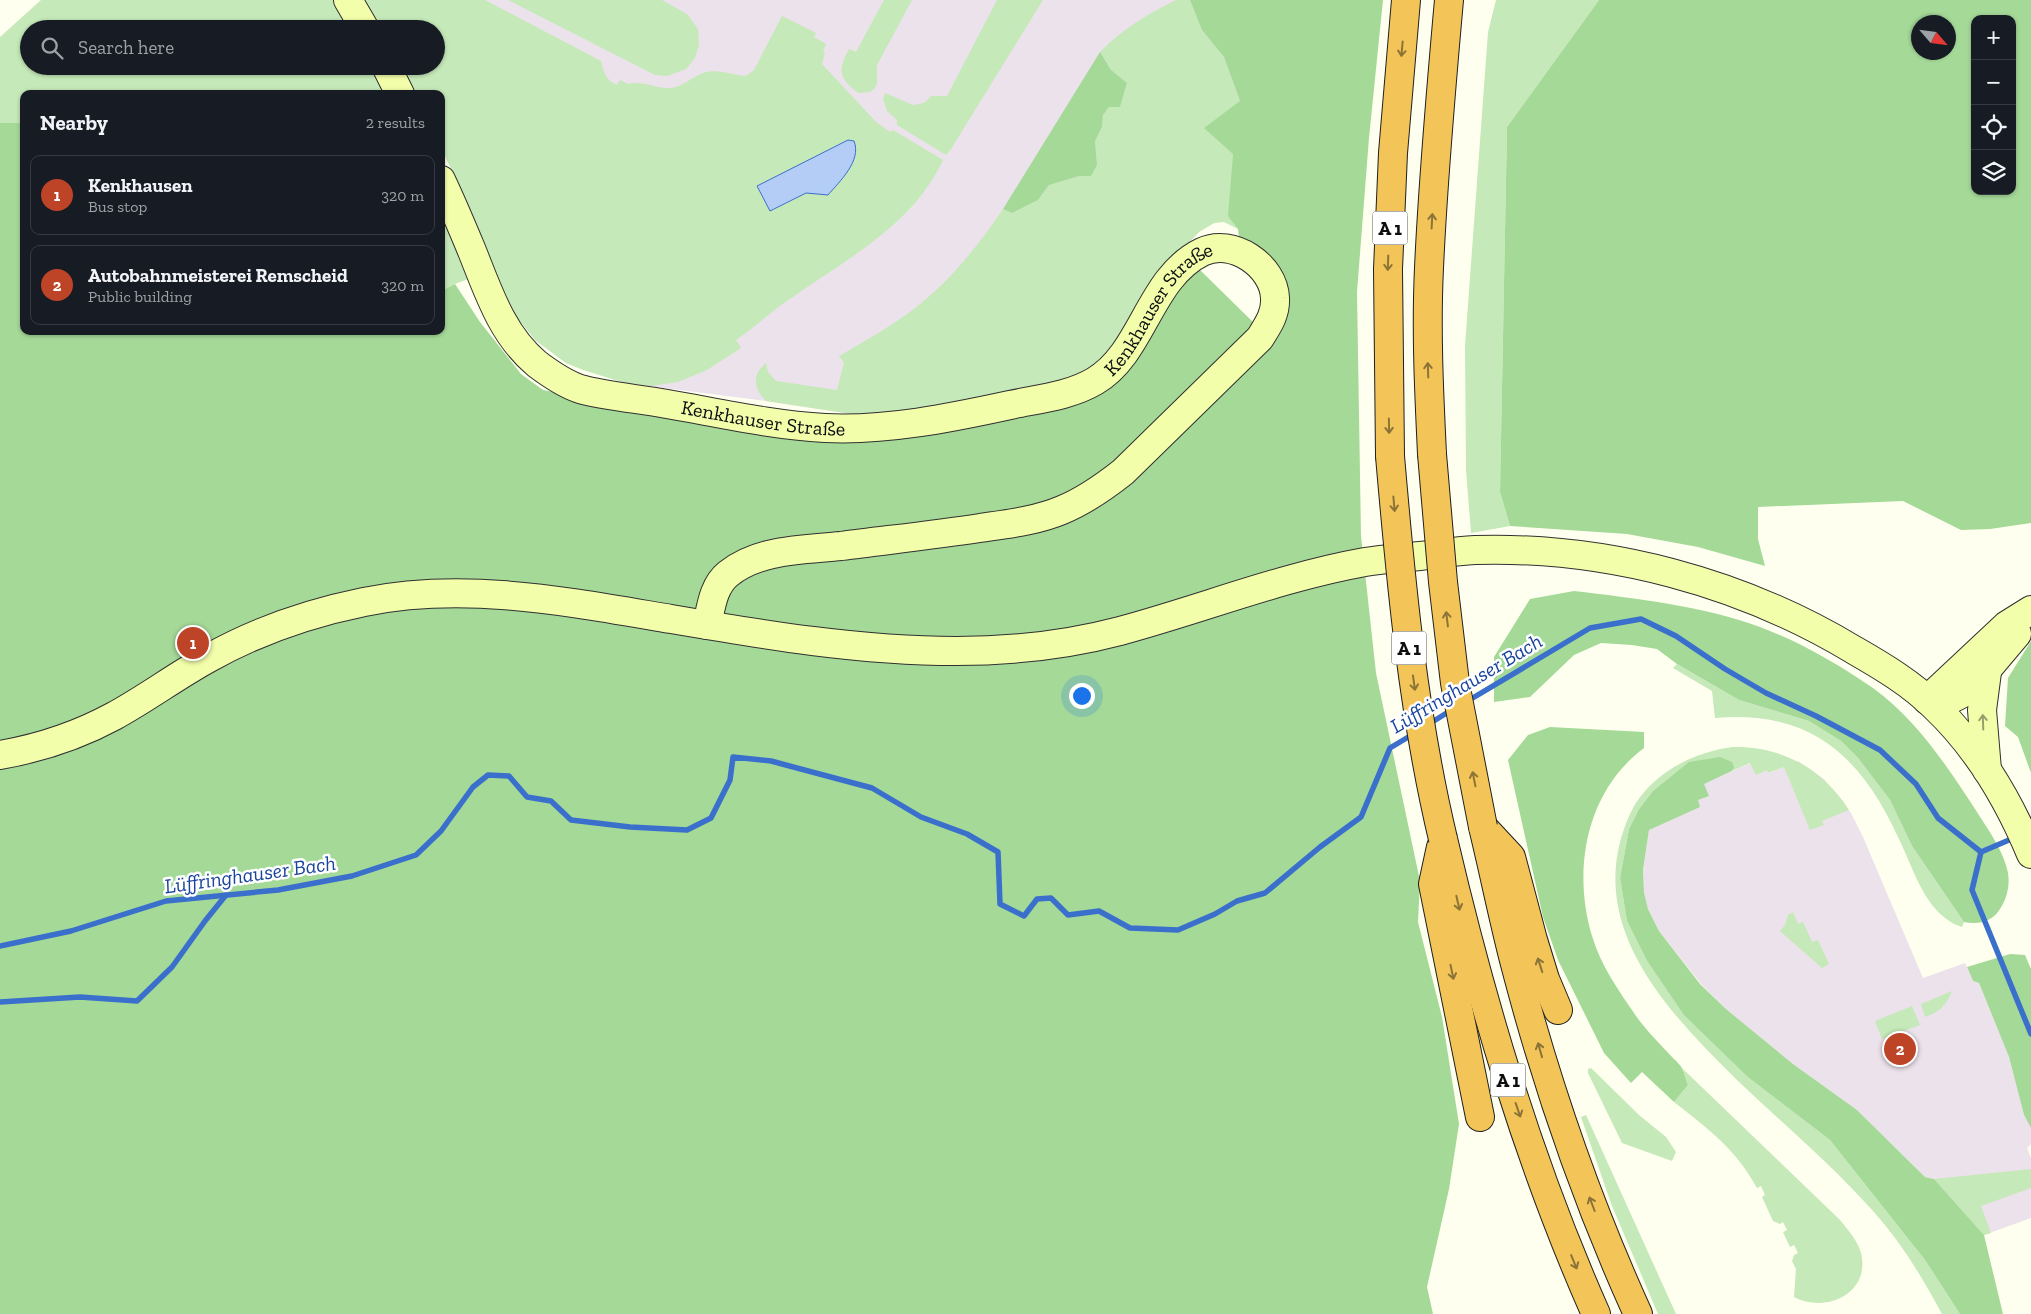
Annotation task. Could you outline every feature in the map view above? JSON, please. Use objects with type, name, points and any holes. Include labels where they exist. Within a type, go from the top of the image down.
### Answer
[{"type":"highway","name":"A 1","points":[[1406,0],[1393,153],[1388,269],[1390,456],[1401,587],[1414,689],[1430,788],[1476,972],[1510,1089],[1550,1204],[1596,1314]]},
{"type":"highway","name":"A 1","points":[[1449,0],[1435,157],[1429,270],[1428,365],[1432,454],[1443,582],[1455,683],[1483,827],[1515,964],[1547,1073],[1586,1189],[1618,1270],[1638,1314]]},
{"type":"highway","points":[[1483,827],[1511,857],[1533,940],[1545,979],[1558,1010]]},
{"type":"highway","points":[[1443,839],[1433,884],[1480,1117]]},
{"type":"street","points":[[348,0],[360,20]]},
{"type":"street","points":[[390,75],[398,90]]},
{"type":"street","name":"Kenkhauser Straße","points":[[445,189],[498,315],[518,344],[536,363],[578,388],[779,423],[825,428],[864,428],[917,422],[992,409],[1066,393],[1095,381],[1110,369],[1126,348],[1169,280],[1186,261],[1206,250],[1225,249],[1246,255],[1260,266],[1269,278],[1276,296],[1274,316],[1260,338],[1123,472],[1098,491],[1062,510],[1033,519],[927,536],[784,552],[756,559],[726,575],[719,584],[712,602],[707,625]]},
{"type":"street","points":[[0,755],[28,750],[92,727],[131,706],[210,658],[260,633],[304,617],[368,601],[434,594],[511,596],[596,607],[803,639],[880,648],[957,651],[1020,648],[1070,641],[1121,630],[1260,588],[1367,562],[1472,550],[1545,552],[1639,565],[1702,582],[1740,595],[1800,620],[1877,663],[1932,704],[1966,743],[1987,771],[2018,824],[2031,854]]},
{"type":"street","points":[[1932,704],[1963,693],[1987,672],[2016,635],[2031,611]]},
{"type":"street","points":[[1932,704],[2007,626],[2031,611]]},
{"type":"street","points":[[1987,672],[1982,710],[1987,771]]},
{"type":"shaded area","points":[[364,0],[1360,0],[1350,159],[1214,223],[1199,232],[1183,250],[871,417],[625,383],[566,363],[535,340],[491,266],[474,219],[445,156],[445,90],[417,90],[429,75],[445,75],[445,20],[376,20]]},
{"type":"shaded area","points":[[1798,761],[1824,779],[1851,813],[1923,978],[1965,963],[1973,981],[1979,983],[2009,1057],[2024,1115],[2031,1128],[2031,1144],[2027,1148],[2031,1158],[2031,1218],[1984,1235],[1934,1179],[1925,1177],[1857,1110],[1793,1064],[1726,1009],[1701,984],[1659,931],[1648,909],[1644,892],[1643,870],[1649,830],[1698,800],[1703,784],[1751,763],[1765,763],[1769,773]]},
{"type":"green space","points":[[41,0],[336,0],[347,20],[20,20],[20,75],[378,75],[386,90],[20,90],[20,123],[0,123],[0,37]]},
{"type":"green space","points":[[364,0],[485,0],[601,61],[607,78],[617,85],[620,80],[628,84],[639,83],[671,88],[708,72],[719,71],[746,76],[754,70],[782,16],[816,33],[814,37],[826,44],[823,51],[825,52],[822,64],[876,122],[890,132],[893,130],[943,160],[930,184],[914,205],[895,223],[875,240],[780,306],[736,340],[741,348],[707,370],[678,382],[651,386],[625,383],[566,363],[535,340],[516,316],[491,266],[474,219],[445,156],[445,90],[412,90],[405,75],[445,75],[445,20],[376,20]]},
{"type":"green space","points":[[508,0],[662,0],[687,14],[698,29],[699,45],[695,58],[686,69],[667,76],[655,75]]},
{"type":"green space","points":[[884,0],[912,0],[877,65],[877,83],[875,88],[870,92],[859,93],[844,78],[842,73],[843,62],[849,49],[856,52]]},
{"type":"green space","points":[[997,0],[1043,0],[946,155],[897,125],[897,120],[887,111],[883,99],[885,93],[913,105],[924,103],[931,96],[947,96]]},
{"type":"green space","points":[[1176,0],[1190,0],[1202,30],[1224,57],[1240,101],[1233,154],[1229,216],[1238,229],[1224,222],[1214,223],[1199,232],[1185,246],[1124,332],[1095,366],[1053,387],[871,417],[766,401],[759,392],[756,377],[766,363],[768,372],[776,381],[837,390],[844,363],[839,356],[896,322],[940,287],[984,236],[1003,209],[1012,213],[1038,200],[1049,185],[1079,176],[1097,165],[1095,141],[1102,127],[1103,115],[1109,107],[1120,107],[1127,84],[1111,70],[1100,52],[1117,36],[1136,23]]},
{"type":"green space","points":[[1190,0],[1383,0],[1369,138],[1357,292],[1361,536],[1376,673],[1420,881],[1418,922],[1442,1017],[1459,1124],[1449,1189],[1427,1287],[1433,1314],[0,1314],[0,123],[20,123],[20,335],[445,335],[445,289],[455,284],[480,322],[521,374],[543,390],[805,439],[1058,403],[1183,277],[1199,269],[1257,326],[1279,270],[1265,252],[1239,237],[1238,229],[1228,216],[1233,154],[1204,128],[1240,101],[1224,57],[1202,30]]},
{"type":"green space","points":[[1496,0],[1599,0],[1507,127],[1500,492],[1510,526],[1471,533],[1466,470],[1465,346],[1488,32]]},
{"type":"green space","points":[[1599,0],[2031,0],[2031,523],[1990,529],[1961,530],[1903,501],[1758,507],[1758,539],[1765,566],[1698,547],[1627,534],[1510,526],[1500,492],[1507,127]]},
{"type":"green space","points":[[1100,52],[1111,70],[1127,83],[1120,107],[1109,107],[1103,115],[1102,127],[1095,141],[1097,165],[1091,176],[1079,176],[1049,185],[1038,200],[1012,213],[1003,209]]},
{"type":"green space","points":[[445,210],[471,278],[445,289]]},
{"type":"green space","points":[[1574,591],[1692,608],[1760,627],[1832,662],[1889,700],[1930,744],[1975,809],[2003,856],[2009,878],[2006,896],[1997,913],[1984,922],[1964,922],[1912,846],[1890,800],[1858,758],[1841,741],[1809,721],[1739,700],[1677,664],[1657,649],[1601,643],[1574,655],[1530,697],[1494,702],[1494,657],[1530,599]]},
{"type":"green space","points":[[2031,641],[2031,773],[2018,737],[2005,726],[2008,678]]},
{"type":"green space","points":[[1677,664],[1739,700],[1809,721],[1841,741],[1858,758],[1890,800],[1912,846],[1964,922],[1962,927],[1951,922],[1933,905],[1919,884],[1889,819],[1873,791],[1855,768],[1834,748],[1810,733],[1783,723],[1751,718],[1715,718],[1712,691],[1673,668]]},
{"type":"green space","points":[[1550,727],[1644,732],[1644,748],[1624,766],[1609,786],[1597,809],[1589,833],[1584,859],[1586,911],[1596,947],[1605,968],[1617,988],[1640,1021],[1683,1070],[1688,1085],[1674,1102],[1642,1072],[1631,1083],[1604,1053],[1558,960],[1543,917],[1508,760],[1528,735]]},
{"type":"green space","points":[[1733,747],[1768,751],[1800,763],[1827,783],[1839,795],[1849,810],[1822,821],[1824,825],[1810,830],[1784,767],[1768,773],[1767,770],[1756,775],[1750,763],[1732,771],[1733,767],[1652,792],[1639,809],[1629,829],[1620,878],[1627,921],[1646,959],[1749,1078],[1830,1140],[1925,1260],[1960,1314],[1942,1314],[1910,1260],[1873,1211],[1823,1160],[1737,1080],[1683,1024],[1659,993],[1638,961],[1623,927],[1616,891],[1618,854],[1630,814],[1638,800],[1660,777],[1687,760],[1702,754]]},
{"type":"green space","points":[[1720,757],[1732,762],[1734,767],[1732,771],[1704,784],[1709,796],[1698,800],[1700,807],[1649,830],[1643,870],[1644,892],[1648,909],[1659,931],[1700,984],[1726,1009],[1793,1064],[1857,1110],[1925,1177],[1934,1179],[1984,1235],[2003,1314],[1960,1314],[1925,1260],[1830,1140],[1749,1078],[1684,1015],[1646,959],[1627,921],[1620,878],[1629,829],[1639,809],[1652,792],[1689,762]]},
{"type":"green space","points":[[1793,912],[1798,924],[1803,922],[1812,942],[1818,940],[1829,964],[1822,968],[1780,931],[1785,925],[1788,915]]},
{"type":"green space","points":[[2010,954],[2025,955],[2031,969],[2031,1128],[2024,1115],[2009,1057],[1979,983],[1973,981],[1967,967]]},
{"type":"green space","points":[[1952,991],[1942,1008],[1925,1017],[1921,1004]]},
{"type":"green space","points":[[1912,1006],[1920,1025],[1882,1039],[1875,1021]]},
{"type":"green space","points":[[1591,1068],[1639,1115],[1666,1137],[1676,1152],[1672,1161],[1622,1143],[1588,1073],[1588,1069]]},
{"type":"green space","points":[[1683,1069],[1840,1220],[1858,1244],[1861,1253],[1862,1267],[1859,1279],[1853,1289],[1832,1301],[1819,1303],[1806,1302],[1794,1297],[1796,1269],[1792,1261],[1794,1255],[1798,1253],[1794,1245],[1790,1247],[1783,1232],[1787,1230],[1783,1222],[1780,1224],[1773,1221],[1762,1197],[1765,1195],[1761,1186],[1757,1188],[1740,1162],[1720,1140],[1674,1102],[1688,1085]]},
{"type":"green space","points":[[1586,1115],[1676,1314],[1658,1314],[1612,1206],[1581,1117]]},
{"type":"green space","points":[[2031,1169],[2031,1188],[1981,1206],[1991,1233],[1984,1235],[1934,1179]]},
{"type":"water","points":[[848,140],[854,141],[855,156],[848,171],[828,195],[806,193],[770,211],[757,186]]},
{"type":"waterway","name":"Lüffringhauser Bach","points":[[1466,702],[1590,628],[1641,619],[1676,636],[1725,669],[1766,693],[1816,716],[1880,750],[1916,784],[1938,818],[1981,852]]},
{"type":"waterway","name":"Lüffringhauser Bach","points":[[1429,724],[1453,709]]},
{"type":"waterway","name":"Lüffringhauser Bach","points":[[0,946],[71,931],[166,901],[278,890],[352,876],[416,855],[441,831],[473,787],[488,775],[509,776],[527,797],[551,801],[571,820],[630,827],[687,830],[711,818],[730,780],[733,757],[771,761],[872,788],[921,817],[967,834],[998,852],[1000,904],[1024,916],[1037,899],[1051,898],[1068,915],[1099,911],[1130,928],[1178,930],[1215,914],[1237,901],[1265,893],[1320,847],[1361,817],[1390,748],[1415,733]]},
{"type":"waterway","points":[[2016,837],[1981,852],[1972,890],[2031,1034]]},
{"type":"waterway","points":[[0,1002],[80,997],[137,1001],[172,967],[226,895]]},
{"type":"place","name":"Kenkhausen","points":[[193,643]]},
{"type":"place","name":"Autobahnmeisterei Remscheid","points":[[1900,1049]]}]
